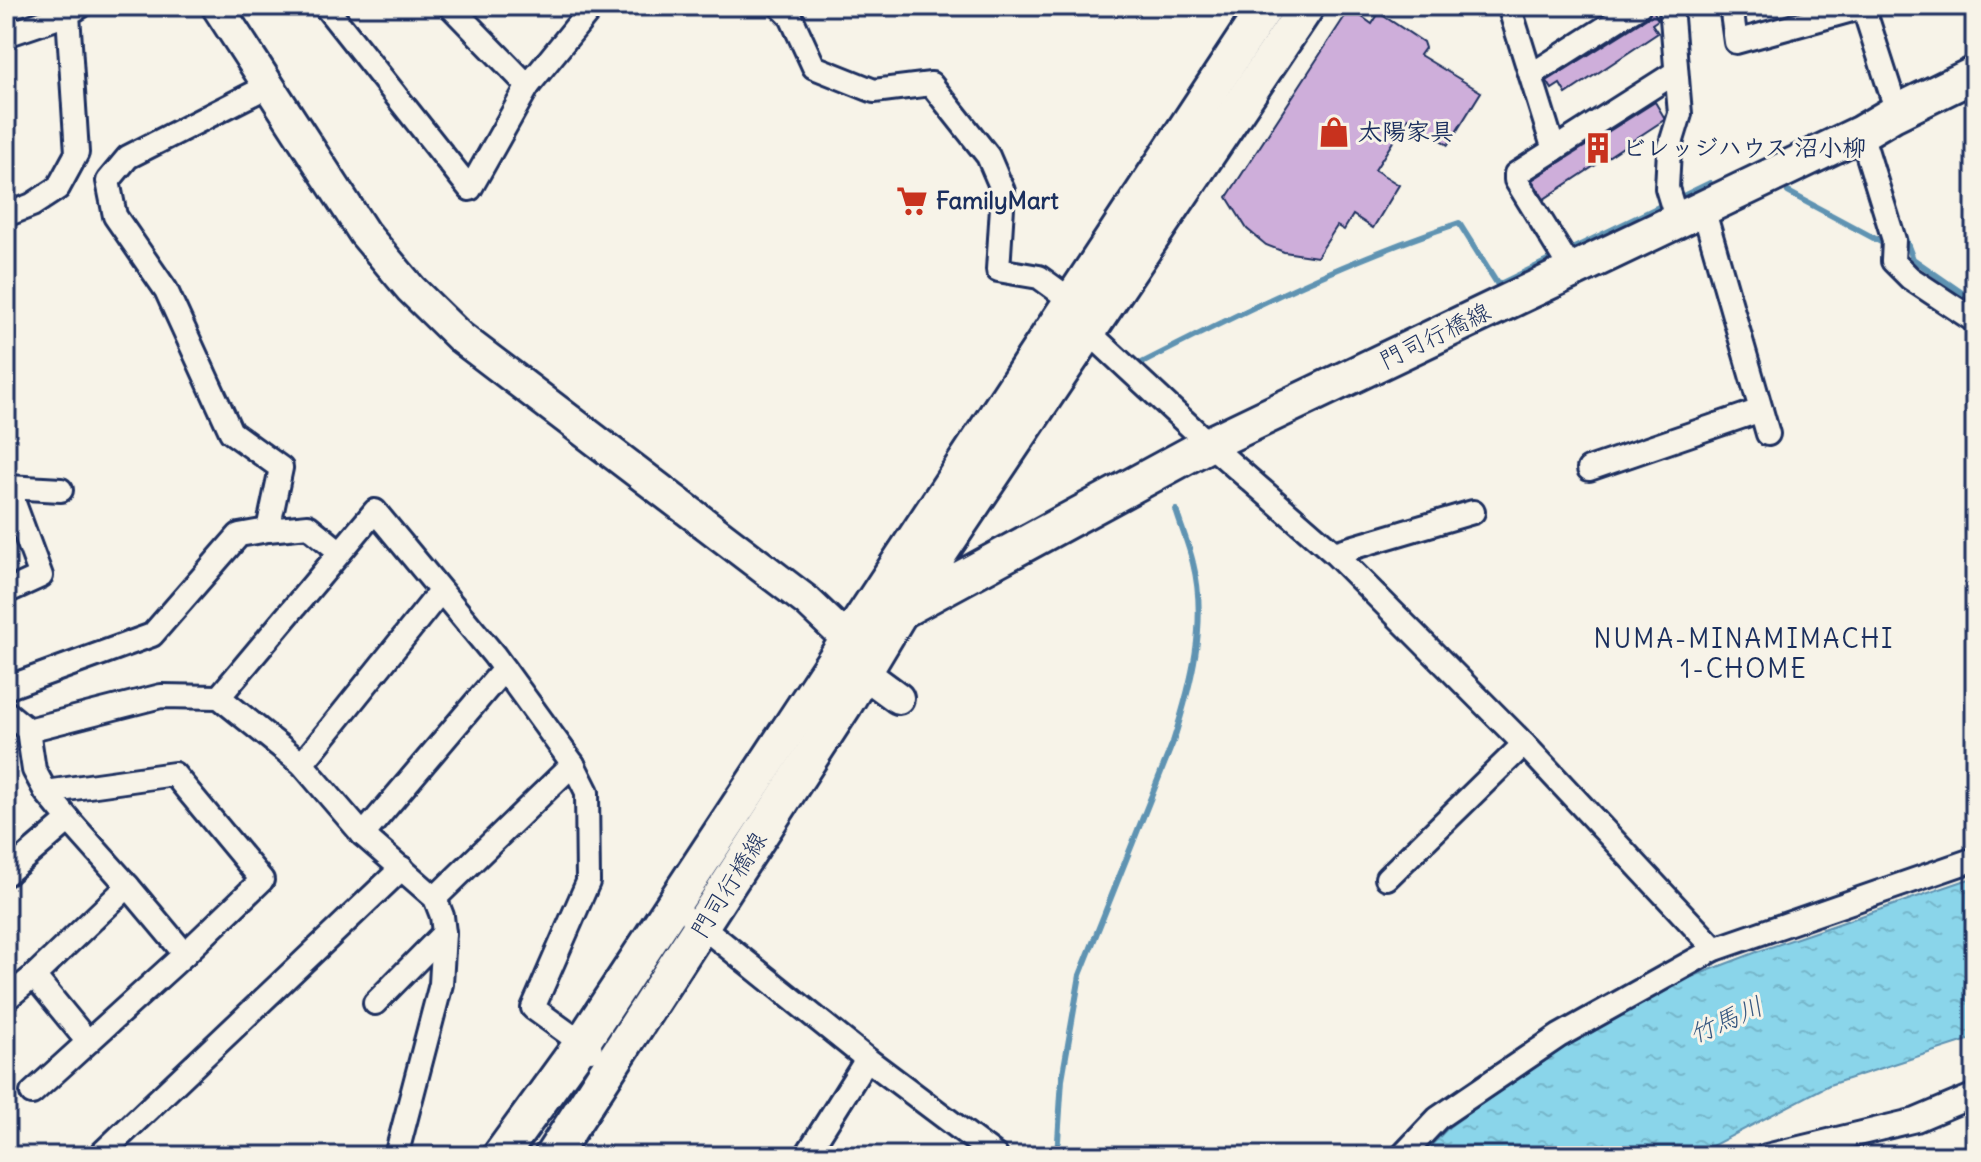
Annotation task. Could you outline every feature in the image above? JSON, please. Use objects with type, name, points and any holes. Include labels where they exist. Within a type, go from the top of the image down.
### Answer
[{"type":"main road","name":"門司行橋線","points":[[552,1156],[972,505],[1076,315],[1266,6]]},
{"type":"main road","name":"門司行橋線","points":[[500,1156],[582,1043],[848,640],[1076,315],[1307,6]]},
{"type":"main road","name":"門司行橋線","points":[[848,640],[1209,444],[1565,259],[1861,133],[1975,74]]},
{"type":"main road","points":[[972,505],[997,535],[1018,547]]},
{"type":"street","points":[[217,6],[323,165],[364,233],[411,289],[460,337],[808,602],[848,640],[864,673],[898,698]]},
{"type":"street","points":[[325,6],[470,189],[528,86],[593,6]]},
{"type":"street","points":[[450,6],[528,86]]},
{"type":"street","points":[[780,6],[791,17],[814,67],[874,91],[931,84],[988,156],[1003,191],[998,270],[1039,277],[1209,444],[1334,553],[1524,744],[1715,949]]},
{"type":"street","points":[[1509,6],[1554,150]]},
{"type":"street","points":[[1531,75],[1639,6]]},
{"type":"street","points":[[1671,6],[1680,114],[1669,150],[1680,208],[1768,434]]},
{"type":"street","points":[[1731,6],[1736,42],[1863,7],[1897,112]]},
{"type":"street","points":[[6,35],[71,9],[77,153],[58,188],[32,205],[6,215]]},
{"type":"street","points":[[1565,259],[1516,180],[1516,174],[1676,72]]},
{"type":"street","points":[[268,86],[128,157],[108,181],[115,216],[166,290],[231,432],[281,468],[268,530]]},
{"type":"street","points":[[1861,133],[1894,240],[1893,261],[1910,278],[1975,321]]},
{"type":"street","points":[[1589,469],[1761,410]]},
{"type":"street","points":[[6,592],[41,576],[8,487],[61,490]]},
{"type":"street","points":[[219,697],[375,511],[504,669],[573,764],[587,792],[588,882],[533,1008],[612,1065]]},
{"type":"street","points":[[1334,553],[1473,512]]},
{"type":"street","points":[[6,688],[152,635],[239,535],[308,526],[339,551]]},
{"type":"street","points":[[302,764],[440,592]]},
{"type":"street","points":[[363,835],[504,669]]},
{"type":"street","points":[[28,730],[161,696],[219,697],[302,764],[363,835],[435,898],[444,933],[441,984],[396,1156]]},
{"type":"street","points":[[6,712],[28,730],[34,770],[46,792],[185,954]]},
{"type":"street","points":[[1387,878],[1524,744]]},
{"type":"street","points":[[435,898],[573,764]]},
{"type":"street","points":[[32,1093],[262,880],[174,774],[46,792]]},
{"type":"street","points":[[6,874],[69,820]]},
{"type":"street","points":[[1402,1156],[1438,1118],[1559,1036],[1715,949],[1975,859]]},
{"type":"street","points":[[99,1156],[402,868]]},
{"type":"street","points":[[6,999],[128,886]]},
{"type":"street","points":[[672,904],[867,1059],[996,1156]]},
{"type":"street","points":[[375,1003],[444,933]]},
{"type":"street","points":[[34,976],[88,1042]]},
{"type":"street","points":[[806,1156],[867,1059]]},
{"type":"street","points":[[1766,1156],[1916,1120],[1975,1095]]},
{"type":"water","name":"竹馬川","points":[[1975,877],[1975,1038],[1829,1085],[1693,1156],[1421,1156],[1449,1127],[1542,1061],[1652,992],[1762,950]]},
{"type":"building","name":"ビレッジハウス 沼小柳","points":[[1652,8],[1658,20],[1652,24],[1658,33],[1566,94],[1560,84],[1552,89],[1547,81],[1647,18]]},
{"type":"building","name":"太陽家具","points":[[1354,11],[1372,24],[1379,13],[1423,42],[1425,48],[1420,55],[1481,92],[1448,145],[1408,118],[1375,170],[1399,185],[1373,228],[1353,215],[1344,230],[1337,226],[1317,257],[1284,252],[1266,245],[1247,229],[1227,197],[1347,13]]},
{"type":"building","name":"ビレッジハウス 沼小柳","points":[[1655,102],[1664,120],[1544,199],[1532,180]]},
{"type":"waterway","points":[[1677,199],[1710,183]]},
{"type":"waterway","points":[[1788,192],[1883,243]]},
{"type":"waterway","points":[[1138,365],[1296,288],[1376,253],[1459,223],[1498,285],[1667,203]]},
{"type":"waterway","points":[[1902,230],[1913,259],[1975,302]]},
{"type":"waterway","points":[[1057,1156],[1062,1079],[1080,975],[1173,742],[1191,676],[1199,608],[1191,556],[1176,510]]},
{"type":"place","name":"太陽家具","points":[[1334,132]]},
{"type":"place","name":"ビレッジハウス 沼小柳","points":[[1598,148]]},
{"type":"place","name":"FamilyMart","points":[[912,201]]},
{"type":"district","name":"NUMA-MINAMIMACHI 1-CHOME","points":[[1744,654]]}]
